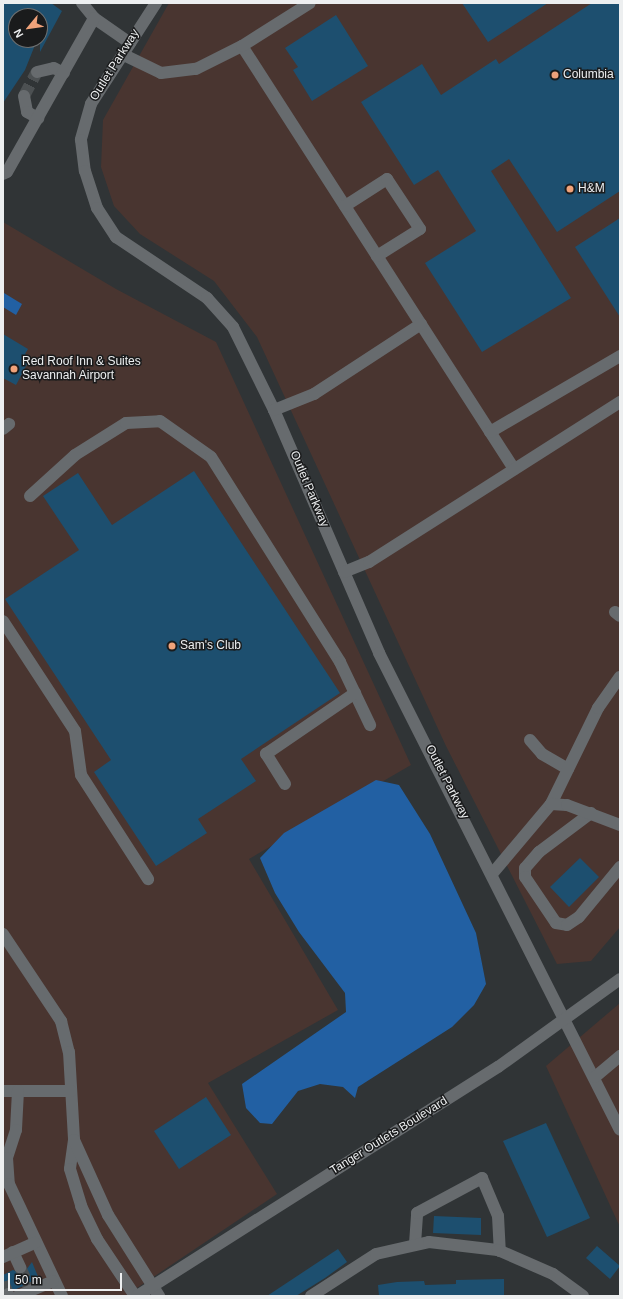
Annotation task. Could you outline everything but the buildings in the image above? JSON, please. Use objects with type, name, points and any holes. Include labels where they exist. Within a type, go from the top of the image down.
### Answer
[{"type":"street","points":[[82,3],[94,18],[130,43]]},
{"type":"street","name":"Outlet Parkway","points":[[156,3],[124,55],[91,104],[81,140],[85,171],[97,208],[116,237],[207,298],[233,327],[274,410],[379,653],[492,874],[563,1022],[595,1076],[620,1130]]},
{"type":"street","points":[[124,55],[161,73],[196,69],[242,46],[310,3]]},
{"type":"street","points":[[3,174],[7,172],[94,18]]},
{"type":"street","points":[[242,46],[514,469]]},
{"type":"street","points":[[37,72],[54,68],[64,73]]},
{"type":"street","points":[[24,96],[27,112],[38,118]]},
{"type":"street","points":[[345,206],[387,180],[420,230],[377,256]]},
{"type":"street","points":[[274,410],[314,394],[421,324]]},
{"type":"street","points":[[490,432],[620,356]]},
{"type":"street","points":[[344,572],[369,562],[620,402]]},
{"type":"street","points":[[30,496],[75,455],[126,423],[160,421],[211,457],[340,662],[370,725]]},
{"type":"street","points":[[3,621],[75,731],[80,775],[148,879]]},
{"type":"street","points":[[492,874],[551,804],[598,708],[620,677]]},
{"type":"street","points":[[285,784],[266,754],[355,693]]},
{"type":"street","points":[[530,740],[542,754],[568,770]]},
{"type":"street","points":[[551,804],[567,805],[620,825]]},
{"type":"street","points":[[591,813],[554,839],[525,868],[532,890],[556,923],[567,925],[579,917],[620,867]]},
{"type":"street","points":[[3,934],[61,1021],[69,1052],[74,1140],[70,1169],[81,1206],[136,1296]]},
{"type":"street","name":"Tanger Outlets Boulevard","points":[[136,1296],[156,1291],[498,1067],[563,1022],[620,979]]},
{"type":"street","points":[[595,1076],[620,1056]]},
{"type":"street","points":[[3,1091],[71,1091]]},
{"type":"street","points":[[18,1091],[16,1130],[7,1158],[6,1185],[53,1281],[62,1296]]},
{"type":"street","points":[[74,1140],[108,1215],[156,1291]]},
{"type":"street","points":[[415,1244],[417,1213],[482,1178],[498,1216],[500,1250]]},
{"type":"street","points":[[20,1268],[8,1254],[35,1243]]},
{"type":"street","points":[[311,1296],[376,1254],[415,1244],[466,1245],[500,1250],[553,1274],[583,1296]]},
{"type":"street","points":[[12,1295],[53,1281]]},
{"type":"shaded area","points":[[169,3],[620,3],[620,927],[591,961],[557,964],[446,746],[257,337],[214,281],[140,234],[114,206],[101,167],[103,120]]},
{"type":"shaded area","points":[[3,222],[116,289],[216,342],[411,765],[249,859],[338,1010],[208,1083],[277,1194],[125,1296],[3,1296]]},
{"type":"shaded area","points":[[620,1003],[620,1227],[546,1066]]},
{"type":"water","points":[[4,293],[22,304],[16,315],[3,307]]},
{"type":"water","points":[[376,780],[399,785],[430,834],[476,933],[486,984],[474,1005],[452,1027],[358,1087],[355,1098],[343,1087],[320,1084],[298,1091],[272,1124],[260,1123],[246,1108],[242,1084],[346,1012],[345,993],[299,932],[275,893],[260,858],[284,833]]},
{"type":"tunnel","points":[[24,96],[37,72]]},
{"type":"tunnel","points":[[20,1267],[28,1285]]},
{"type":"tunnel","points":[[3,1282],[8,1294]]},
{"type":"place","name":"Columbia","points":[[555,75]]},
{"type":"place","name":"H&M","points":[[570,189]]},
{"type":"place","name":"Red Roof Inn & Suites Savannah Airport","points":[[14,369]]},
{"type":"place","name":"Sam's Club","points":[[172,646]]}]
